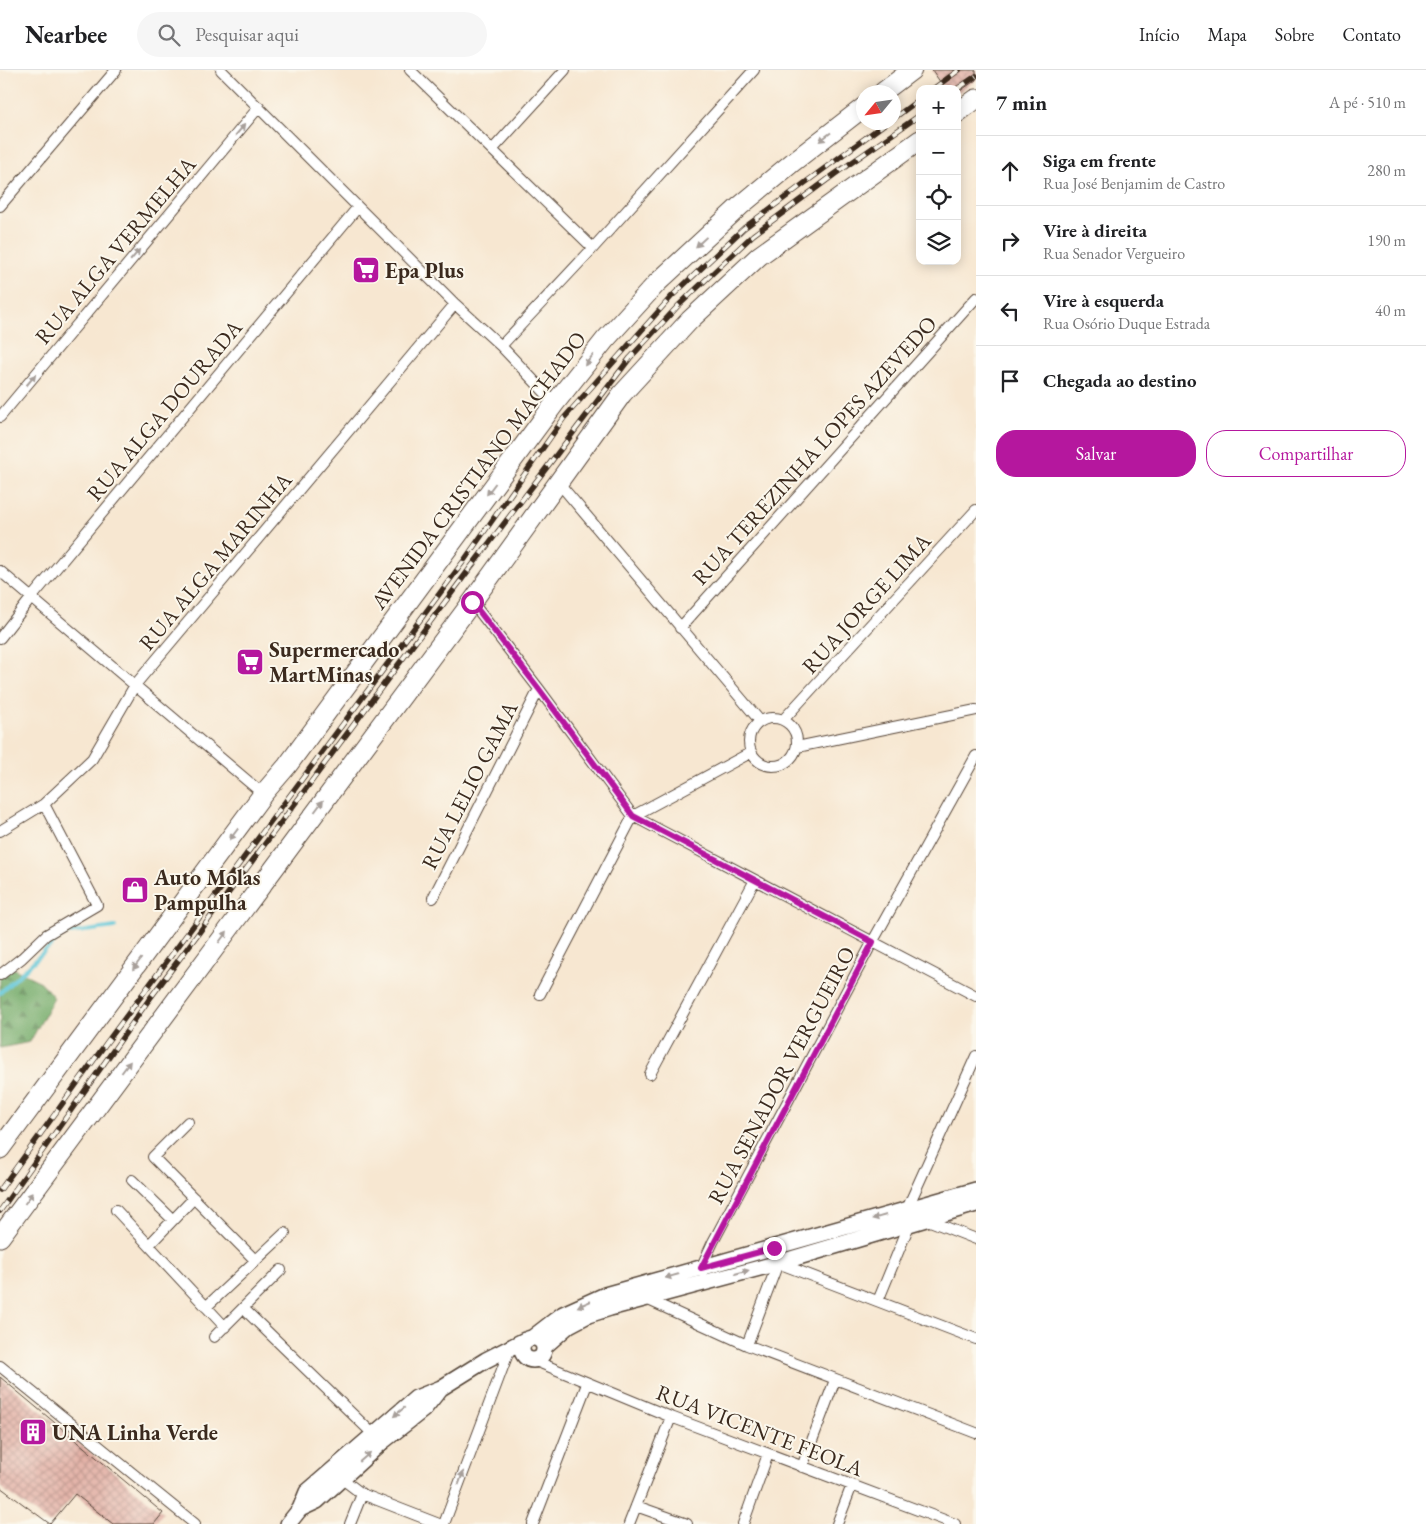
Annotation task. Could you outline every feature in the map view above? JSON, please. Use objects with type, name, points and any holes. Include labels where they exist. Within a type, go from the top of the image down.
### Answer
[{"type":"highway","points":[[892,85],[910,71]]},
{"type":"highway","points":[[961,110],[976,99]]},
{"type":"highway","name":"AVENIDA CRISTIANO MACHADO","points":[[0,1149],[263,794],[287,766],[555,403],[605,340],[656,283],[755,193],[856,113]]},
{"type":"highway","points":[[0,1237],[472,602],[622,394],[690,320],[759,256],[916,143]]},
{"type":"street","points":[[0,206],[116,70]]},
{"type":"street","points":[[221,70],[455,304],[501,346],[555,403]]},
{"type":"street","points":[[410,70],[593,248]]},
{"type":"street","points":[[493,150],[564,70]]},
{"type":"street","points":[[501,346],[593,248],[754,70]]},
{"type":"street","name":"RUA ALGA VERMELHA","points":[[0,417],[259,107]]},
{"type":"street","name":"RUA ALGA DOURADA","points":[[0,638],[32,596],[358,207]]},
{"type":"street","name":"RUA TEREZINHA LOPES AZEVEDO","points":[[680,628],[976,298]]},
{"type":"street","name":"RUA ALGA MARINHA","points":[[0,831],[44,804],[92,759],[135,686],[455,304]]},
{"type":"street","points":[[558,482],[760,721]]},
{"type":"street","name":"RUA JORGE LIMA","points":[[783,720],[976,510]]},
{"type":"street","points":[[0,571],[32,596],[263,794]]},
{"type":"street","points":[[472,602],[633,816],[976,996]]},
{"type":"street","name":"RUA LELIO GAMA","points":[[433,898],[539,689]]},
{"type":"street","points":[[797,747],[976,710]]},
{"type":"street","points":[[772,718],[783,720],[790,725],[794,732],[797,739],[797,747],[789,760],[776,767],[761,764],[750,753],[748,739],[750,732],[760,721],[772,718]]},
{"type":"street","points":[[540,994],[633,816],[750,753]]},
{"type":"street","name":"RUA SENADOR VERGUEIRO","points":[[703,1275],[873,942],[976,756]]},
{"type":"street","points":[[0,975],[22,958],[46,935],[97,905],[44,804]]},
{"type":"street","points":[[650,1074],[755,880]]},
{"type":"street","points":[[878,1301],[913,1219],[976,1056]]},
{"type":"street","points":[[188,1122],[152,1157],[255,1260]]},
{"type":"street","points":[[132,1180],[173,1220]]},
{"type":"street","points":[[703,1275],[778,1263],[913,1219],[976,1190]]},
{"type":"street","points":[[149,1245],[194,1198]]},
{"type":"street","points":[[288,1524],[300,1509],[307,1492],[416,1398],[441,1388],[506,1351],[534,1349],[563,1314],[606,1295],[642,1292],[703,1275],[774,1248],[976,1204]]},
{"type":"street","points":[[116,1210],[225,1326]]},
{"type":"street","points":[[913,1219],[976,1239]]},
{"type":"street","points":[[206,1306],[285,1233]]},
{"type":"street","points":[[747,1345],[778,1263],[774,1248]]},
{"type":"street","points":[[778,1263],[976,1339]]},
{"type":"street","points":[[214,1337],[281,1270]]},
{"type":"street","points":[[642,1292],[747,1345],[976,1433]]},
{"type":"street","points":[[243,1308],[372,1434]]},
{"type":"street","name":"RUA VICENTE FEOLA","points":[[534,1349],[552,1369],[587,1384],[955,1524]]},
{"type":"street","points":[[444,1524],[506,1351]]},
{"type":"street","points":[[0,1366],[195,1524]]},
{"type":"street","points":[[802,1467],[836,1380]]},
{"type":"street","points":[[534,1524],[587,1384]]},
{"type":"street","points":[[300,1509],[317,1501],[382,1442],[424,1409],[441,1388]]},
{"type":"street","points":[[629,1524],[671,1417]]},
{"type":"street","points":[[743,1524],[768,1454]]},
{"type":"street","points":[[341,1478],[362,1494],[439,1524]]},
{"type":"street","points":[[837,1524],[852,1485]]},
{"type":"street","points":[[350,1524],[362,1494]]},
{"type":"street","points":[[636,1506],[687,1524]]},
{"type":"green space","points":[[10,967],[41,982],[54,998],[30,1042],[0,1048],[0,974]]},
{"type":"building","points":[[932,70],[976,70],[976,80],[961,90],[961,85],[942,85]]},
{"type":"building","name":"UNA Linha Verde","points":[[0,1377],[163,1513],[154,1524],[113,1524],[75,1494],[50,1524],[0,1487]]},
{"type":"waterway","points":[[0,993],[63,934],[115,927]]},
{"type":"railway","points":[[938,85],[959,70]]},
{"type":"railway","points":[[961,86],[976,76]]},
{"type":"railway","points":[[901,113],[916,102]]},
{"type":"railway","points":[[0,1211],[148,1001],[471,567],[630,358],[678,306],[753,235],[835,174],[916,118]]},
{"type":"railway","points":[[0,1190],[107,1042],[463,562],[564,418],[672,296],[744,228],[876,130]]},
{"type":"place","name":"Epa Plus","points":[[366,270]]},
{"type":"place","name":"Supermercado MartMinas","points":[[250,662]]},
{"type":"place","name":"Auto Molas Pampulha","points":[[135,890]]},
{"type":"place","name":"UNA Linha Verde","points":[[33,1432]]},
{"type":"route","points":[[472,602],[633,816],[873,942],[713,1242],[701,1268],[774,1248]]}]
